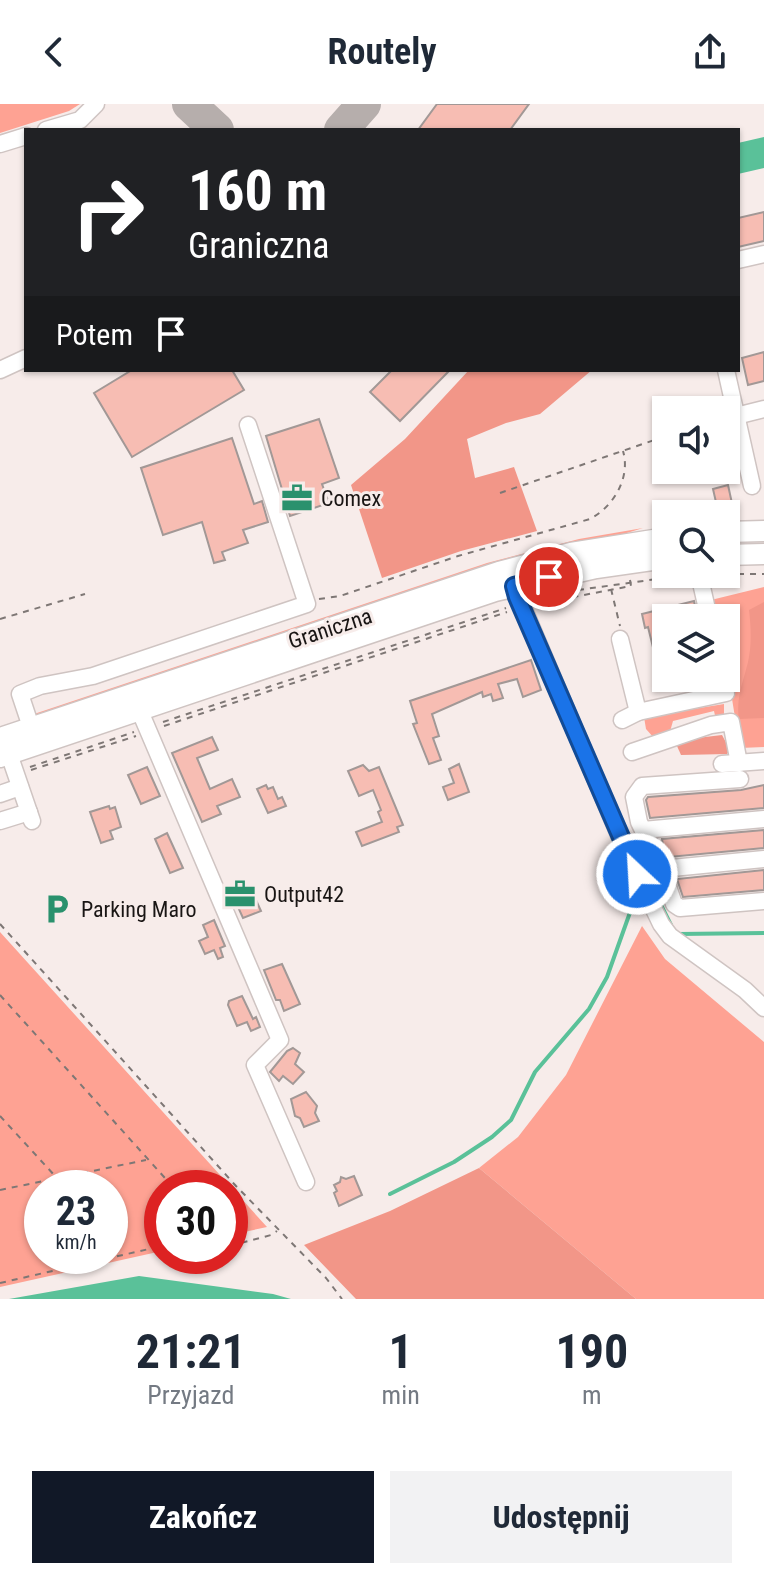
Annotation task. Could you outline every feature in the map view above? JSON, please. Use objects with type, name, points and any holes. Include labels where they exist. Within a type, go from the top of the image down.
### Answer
[{"type":"main road","points":[[740,532],[764,531]]},
{"type":"main road","name":"Graniczna","points":[[11,763],[31,727],[499,572],[571,553],[652,540]]},
{"type":"main road","points":[[740,555],[764,554]]},
{"type":"main road","name":"Graniczna","points":[[11,763],[145,724],[522,599],[596,568],[652,560]]},
{"type":"street","points":[[53,128],[80,120],[96,104]]},
{"type":"street","points":[[0,144],[24,137]]},
{"type":"street","points":[[740,260],[764,254]]},
{"type":"street","points":[[0,370],[24,359]]},
{"type":"street","points":[[726,372],[732,396]]},
{"type":"street","points":[[740,415],[764,409]]},
{"type":"street","points":[[31,727],[20,694],[40,686],[93,676],[307,604],[248,425]]},
{"type":"street","points":[[740,434],[752,486]]},
{"type":"street","points":[[522,599],[625,849],[661,924],[670,936],[745,990],[764,1008]]},
{"type":"street","points":[[620,639],[638,712]]},
{"type":"street","points":[[622,720],[638,712],[726,692]]},
{"type":"street","points":[[632,752],[711,725],[731,722],[740,771]]},
{"type":"street","points":[[145,724],[280,1040],[255,1065],[306,1182]]},
{"type":"street","points":[[764,761],[740,771],[642,786],[634,797],[639,822],[662,869],[674,904],[680,908],[764,901]]},
{"type":"street","points":[[0,794],[11,763]]},
{"type":"street","points":[[0,821],[30,816],[11,763]]},
{"type":"street","points":[[722,764],[740,771]]},
{"type":"street","points":[[625,849],[645,835],[764,819]]},
{"type":"street","points":[[662,869],[764,859]]},
{"type":"path","points":[[500,493],[652,441]]},
{"type":"path","points":[[307,604],[458,556],[590,519],[604,512],[613,502],[626,459],[623,451]]},
{"type":"path","points":[[740,574],[764,574]]},
{"type":"path","points":[[11,763],[145,724],[522,599],[652,578]]},
{"type":"path","points":[[573,591],[610,587]]},
{"type":"path","points":[[610,587],[622,632],[620,639]]},
{"type":"path","points":[[0,619],[85,594]]},
{"type":"path","points":[[11,763],[145,724],[522,599],[561,594]]},
{"type":"path","points":[[0,924],[342,1299]]},
{"type":"path","points":[[0,995],[157,1170]]},
{"type":"path","points":[[0,1116],[49,1170]]},
{"type":"path","points":[[96,1170],[147,1160]]},
{"type":"path","points":[[0,1190],[24,1185]]},
{"type":"path","points":[[248,1241],[278,1230]]},
{"type":"path","points":[[0,1283],[144,1250]]},
{"type":"shaded area","points":[[0,104],[80,104],[69,111],[0,133]]},
{"type":"shaded area","points":[[764,137],[764,168],[740,174],[740,143]]},
{"type":"shaded area","points":[[467,372],[590,372],[540,414],[506,423],[467,439],[475,478],[514,467],[537,531],[461,551],[382,578],[351,485],[405,439]]},
{"type":"shaded area","points":[[643,528],[37,716],[34,714],[487,563],[579,539]]},
{"type":"shaded area","points":[[764,587],[764,747],[740,748],[731,692],[740,692],[740,604],[712,604],[711,600]]},
{"type":"shaded area","points":[[764,602],[764,718],[739,719],[739,697],[750,649],[749,610]]},
{"type":"shaded area","points":[[724,704],[724,718],[716,720],[714,711],[673,721],[669,735],[654,738],[646,729],[644,717]]},
{"type":"shaded area","points":[[722,735],[730,750],[727,754],[681,755],[677,746],[697,738]]},
{"type":"shaded area","points":[[642,926],[665,959],[764,1042],[764,1299],[636,1299],[479,1168],[518,1137],[566,1075]]},
{"type":"shaded area","points":[[0,932],[215,1170],[144,1170],[144,1255],[128,1259],[128,1170],[24,1170],[24,1274],[58,1274],[0,1287]]},
{"type":"shaded area","points":[[479,1168],[636,1299],[356,1299],[304,1245],[390,1211]]},
{"type":"shaded area","points":[[248,1206],[267,1227],[248,1231]]},
{"type":"shaded area","points":[[139,1276],[273,1294],[291,1299],[9,1299]]},
{"type":"building","points":[[437,104],[529,104],[511,128],[419,128]]},
{"type":"building","points":[[764,212],[764,241],[740,247],[740,218]]},
{"type":"building","points":[[764,352],[764,381],[748,385],[742,358]]},
{"type":"building","points":[[129,372],[233,372],[244,390],[132,457],[94,393]]},
{"type":"building","points":[[390,372],[448,372],[400,421],[370,392]]},
{"type":"building","points":[[319,419],[339,478],[322,484],[329,503],[290,516],[266,436]]},
{"type":"building","points":[[232,438],[254,504],[262,501],[268,522],[243,530],[248,543],[222,552],[225,560],[214,563],[202,522],[163,535],[141,468]]},
{"type":"building","points":[[728,485],[731,500],[716,500],[713,489]]},
{"type":"building","points":[[652,612],[652,643],[648,627],[645,628],[642,614]]},
{"type":"building","points":[[531,660],[541,690],[523,697],[517,679],[498,684],[503,698],[493,701],[491,694],[483,697],[482,692],[432,714],[439,736],[433,738],[441,760],[429,764],[413,724],[417,723],[410,701]]},
{"type":"building","points":[[212,737],[218,750],[197,758],[210,789],[232,779],[240,797],[217,806],[221,814],[202,822],[172,753]]},
{"type":"building","points":[[459,764],[469,792],[448,800],[443,787],[454,783],[449,769]]},
{"type":"building","points":[[363,765],[369,771],[379,767],[403,825],[397,827],[399,832],[362,846],[356,832],[382,822],[373,790],[359,796],[348,771]]},
{"type":"building","points":[[147,767],[160,796],[141,804],[128,775]]},
{"type":"building","points":[[266,785],[268,789],[273,787],[278,799],[282,797],[286,806],[268,813],[257,789]]},
{"type":"building","points":[[764,785],[764,808],[650,818],[646,800],[648,797],[741,790]]},
{"type":"building","points":[[109,806],[110,809],[115,807],[121,827],[110,831],[113,839],[101,843],[90,812]]},
{"type":"building","points":[[764,830],[764,848],[669,857],[662,839]]},
{"type":"building","points":[[167,833],[183,868],[170,873],[155,839]]},
{"type":"building","points":[[764,870],[764,890],[683,897],[677,879]]},
{"type":"building","points":[[246,885],[250,887],[261,911],[243,918],[232,894]]},
{"type":"building","points":[[214,920],[225,946],[220,948],[223,957],[218,959],[214,950],[205,954],[199,941],[208,937],[203,925]]},
{"type":"building","points":[[282,964],[300,1004],[284,1011],[264,970]]},
{"type":"building","points":[[242,996],[260,1027],[251,1031],[247,1022],[237,1026],[228,1005],[229,1001]]},
{"type":"building","points":[[293,1048],[300,1053],[295,1064],[304,1072],[293,1084],[283,1076],[279,1081],[270,1072]]},
{"type":"building","points":[[306,1092],[317,1106],[315,1113],[319,1121],[304,1127],[300,1118],[295,1116],[291,1099]]},
{"type":"building","points":[[354,1176],[362,1195],[339,1206],[334,1185],[340,1182],[341,1177]]},
{"type":"waterway","points":[[390,1194],[454,1162],[492,1137],[511,1120],[535,1072],[589,1009],[607,977],[638,890]]},
{"type":"waterway","points":[[657,897],[671,925]]},
{"type":"waterway","points":[[678,934],[764,933]]},
{"type":"taxiway","points":[[189,104],[215,128]]},
{"type":"taxiway","points":[[343,128],[364,104]]},
{"type":"place","name":"Comex","points":[[297,498]]},
{"type":"place","name":"Output42","points":[[240,894]]},
{"type":"place","name":"Parking Maro","points":[[57,909]]},
{"type":"route","points":[[549,577],[514,586],[517,597],[637,874]]}]
